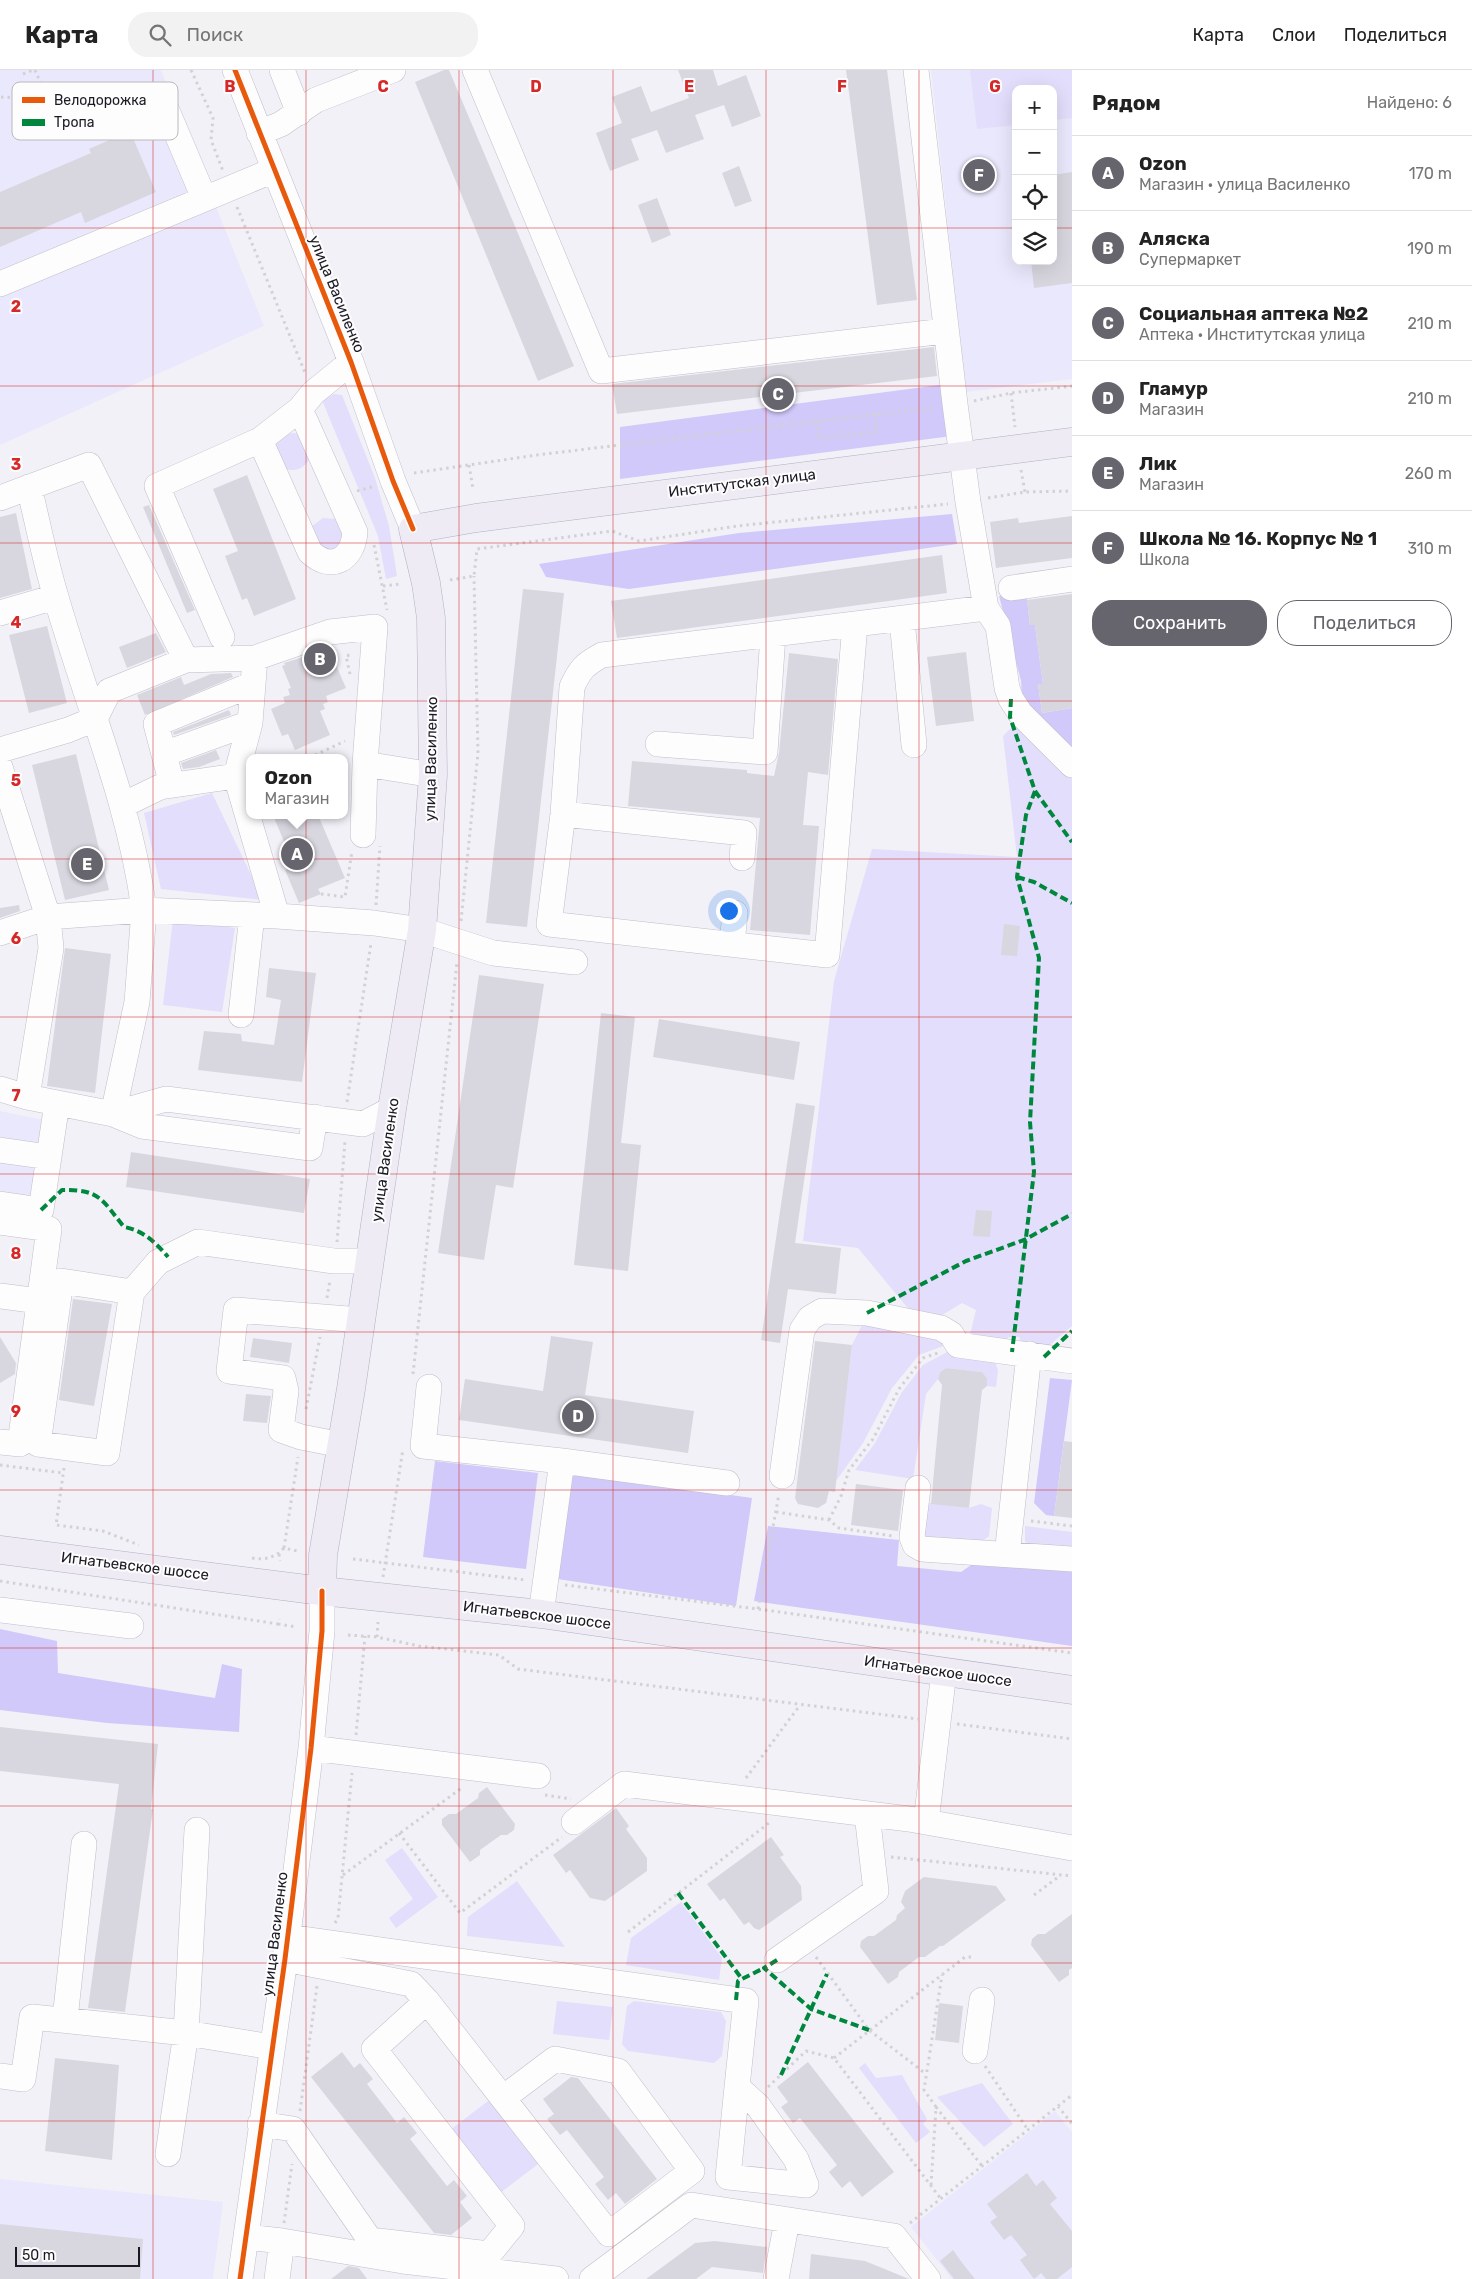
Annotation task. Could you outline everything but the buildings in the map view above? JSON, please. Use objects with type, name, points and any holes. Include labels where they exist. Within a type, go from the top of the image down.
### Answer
[{"type":"main road","name":"Институтская улица","points":[[412,529],[476,518],[1072,442]]},
{"type":"main road","name":"улица Василенко","points":[[322,1590],[323,1555],[342,1445],[392,1109],[422,930],[433,775],[431,618],[426,583],[412,529]]},
{"type":"main road","name":"Игнатьевское шоссе","points":[[0,1550],[322,1590],[541,1614],[1072,1690]]},
{"type":"street","name":"улица Василенко","points":[[235,70],[351,362],[412,529]]},
{"type":"street","points":[[282,70],[299,113]]},
{"type":"street","points":[[259,133],[281,124],[316,100],[393,70]]},
{"type":"street","points":[[475,70],[601,371],[945,331]]},
{"type":"street","points":[[916,70],[945,331],[968,502],[986,608],[998,626],[1007,688],[1011,699],[1020,712],[1072,765]]},
{"type":"street","points":[[178,137],[204,198]]},
{"type":"street","points":[[0,284],[274,170]]},
{"type":"street","points":[[222,637],[157,486],[260,440],[351,362]]},
{"type":"street","points":[[260,440],[310,552],[319,561],[330,562],[342,559],[350,552],[354,543],[355,532],[307,401]]},
{"type":"street","points":[[0,498],[89,465],[186,660]]},
{"type":"street","points":[[29,487],[55,597],[123,806],[140,882],[144,910],[137,1002],[113,1114]]},
{"type":"street","points":[[1011,588],[1072,579]]},
{"type":"street","points":[[0,613],[55,597]]},
{"type":"street","points":[[855,625],[827,955],[549,924],[563,814],[572,687],[579,670],[602,655],[855,625],[902,620],[986,608]]},
{"type":"street","points":[[902,620],[914,745]]},
{"type":"street","points":[[0,750],[68,730],[95,718],[109,691],[186,660],[255,658],[330,632],[375,627],[365,764],[366,842]]},
{"type":"street","points":[[658,744],[765,752],[773,635]]},
{"type":"street","points":[[246,810],[236,776],[250,723],[255,658]]},
{"type":"street","points":[[172,785],[156,724],[253,684]]},
{"type":"street","points":[[164,754],[250,723]]},
{"type":"street","points":[[365,764],[433,775]]},
{"type":"street","points":[[0,767],[48,917],[51,948],[27,1096]]},
{"type":"street","points":[[123,806],[160,787],[236,776]]},
{"type":"street","points":[[563,814],[744,833],[742,858]]},
{"type":"street","points":[[249,819],[277,916]]},
{"type":"street","points":[[0,933],[48,917],[144,910],[277,916],[374,923],[383,926],[422,930],[493,953],[575,962]]},
{"type":"street","points":[[732,944],[735,913]]},
{"type":"street","points":[[241,1015],[252,915]]},
{"type":"street","points":[[0,1089],[113,1114],[166,1099],[344,1120],[363,1124],[392,1109]]},
{"type":"street","points":[[0,1204],[41,1210],[57,1103]]},
{"type":"street","points":[[0,1150],[49,1157]]},
{"type":"street","points":[[0,1222],[49,1229],[20,1444],[0,1442]]},
{"type":"street","points":[[132,1292],[61,1281],[38,1444],[107,1453],[132,1292],[158,1262],[198,1242],[334,1261],[370,1261]]},
{"type":"street","points":[[0,1296],[39,1301]]},
{"type":"street","points":[[342,1445],[301,1437],[281,1430],[286,1391],[283,1378],[228,1371],[236,1310],[361,1320]]},
{"type":"street","points":[[782,1476],[802,1330],[810,1318],[822,1311],[867,1313],[941,1328],[951,1334],[958,1344],[1072,1361]]},
{"type":"street","points":[[1007,1555],[1029,1354]]},
{"type":"street","points":[[421,1382],[423,1446],[562,1461],[726,1483]]},
{"type":"street","points":[[541,1614],[562,1461]]},
{"type":"street","points":[[918,1488],[912,1537],[915,1545],[922,1549],[1072,1558]]},
{"type":"street","name":"улица Василенко","points":[[240,2279],[260,2124],[286,1948],[311,1748],[322,1631],[322,1590]]},
{"type":"street","points":[[0,1610],[131,1626]]},
{"type":"street","points":[[926,1822],[944,1672]]},
{"type":"street","points":[[311,1748],[541,1785]]},
{"type":"street","points":[[571,1828],[624,1784],[926,1822],[1072,1848]]},
{"type":"street","points":[[776,1960],[876,1891],[867,1814]]},
{"type":"street","points":[[168,2154],[186,2033],[197,1830]]},
{"type":"street","points":[[64,2019],[84,1844]]},
{"type":"street","points":[[286,1948],[411,1984],[427,2001],[609,2234],[692,2171],[618,2071],[555,2059],[503,2098]]},
{"type":"street","points":[[286,1948],[746,2001],[745,2094]]},
{"type":"street","points":[[975,2051],[982,2000]]},
{"type":"street","points":[[260,2124],[293,2129],[370,2240],[489,2254],[512,2226],[374,2049],[427,2001]]},
{"type":"street","points":[[0,2076],[22,2079],[32,2017],[186,2033],[272,2047]]},
{"type":"street","points":[[592,2279],[691,2205],[894,2236],[928,2279]]},
{"type":"street","points":[[776,2279],[787,2221]]},
{"type":"street","points":[[246,2237],[282,2241],[401,2270],[556,2279]]},
{"type":"street","points":[[277,2279],[282,2241]]},
{"type":"path","points":[[23,74],[34,70],[40,82]]},
{"type":"path","points":[[191,70],[213,118],[211,140],[307,401]]},
{"type":"path","points":[[414,474],[537,455],[955,404],[1010,393],[1072,386]]},
{"type":"path","points":[[1010,393],[1016,432]]},
{"type":"path","points":[[817,421],[819,438],[876,432],[875,414]]},
{"type":"path","points":[[469,465],[473,489]]},
{"type":"path","points":[[1021,470],[1025,492]]},
{"type":"path","points":[[358,501],[355,492],[375,486]]},
{"type":"path","points":[[478,549],[612,531],[639,540],[737,526],[968,502],[1025,492],[1072,491]]},
{"type":"path","points":[[372,538],[388,612]]},
{"type":"path","points":[[421,1382],[459,942],[478,753],[474,576],[478,549],[476,542]]},
{"type":"path","points":[[450,580],[474,576]]},
{"type":"path","points":[[383,586],[401,584]]},
{"type":"path","points":[[321,754],[345,742],[348,737]]},
{"type":"path","points":[[320,894],[345,897],[366,842]]},
{"type":"path","points":[[246,1558],[265,1560],[279,1554],[284,1548],[301,1437],[334,1261],[345,1132],[344,1120],[374,923],[366,842]]},
{"type":"path","points":[[829,1520],[841,1496],[849,1470],[873,1439],[899,1389],[923,1358],[958,1344]]},
{"type":"path","points":[[383,1577],[404,1445]]},
{"type":"path","points":[[66,1448],[56,1525],[103,1531],[143,1546]]},
{"type":"path","points":[[0,1465],[63,1474]]},
{"type":"path","points":[[758,1609],[782,1476]]},
{"type":"path","points":[[776,1512],[829,1520],[839,1528],[912,1537]]},
{"type":"path","points":[[1011,1518],[1072,1526]]},
{"type":"path","points":[[284,1548],[297,1551]]},
{"type":"path","points":[[279,1554],[280,1561]]},
{"type":"path","points":[[353,1559],[758,1609],[1072,1652]]},
{"type":"path","points":[[0,1582],[298,1627]]},
{"type":"path","points":[[278,1624],[279,1619]]},
{"type":"path","points":[[377,1637],[378,1622]]},
{"type":"path","points":[[348,1635],[377,1637],[419,1646],[499,1655],[518,1669],[1072,1739]]},
{"type":"path","points":[[732,1797],[800,1704]]},
{"type":"path","points":[[342,1876],[467,1784]]},
{"type":"path","points":[[541,1785],[599,1803]]},
{"type":"path","points":[[759,1822],[778,1824]]},
{"type":"path","points":[[628,1932],[768,1823]]},
{"type":"path","points":[[399,1834],[460,1913],[571,1828]]},
{"type":"path","points":[[872,1856],[1072,1876]]},
{"type":"path","points":[[1034,1894],[1061,1875]]},
{"type":"path","points":[[804,1941],[869,2030],[926,2074]]},
{"type":"path","points":[[834,2058],[965,1957],[974,1957]]},
{"type":"path","points":[[942,1974],[924,2090],[982,2167]]},
{"type":"path","points":[[745,2094],[806,2051],[834,2058],[941,2199]]},
{"type":"path","points":[[975,2051],[1028,2130]]},
{"type":"path","points":[[894,2236],[1072,2095]]},
{"type":"path","points":[[1058,2106],[1072,2124]]},
{"type":"path","points":[[931,2186],[936,2107]]},
{"type":"shaded area","points":[[0,70],[161,70],[166,82],[12,82],[12,140],[178,140],[178,112],[264,326],[0,445]]},
{"type":"shaded area","points":[[931,70],[1072,70],[1072,379],[966,392]]},
{"type":"shaded area","points":[[970,70],[1072,70],[1072,118],[1057,120],[1057,85],[1012,85],[1012,125],[977,129]]},
{"type":"shaded area","points":[[947,384],[952,436],[620,479],[620,427]]},
{"type":"shaded area","points":[[334,394],[342,395],[375,478],[389,526],[397,576],[386,579],[378,536],[322,400]]},
{"type":"shaded area","points":[[293,433],[300,434],[311,456],[303,467],[291,470],[282,468],[274,447],[282,437]]},
{"type":"shaded area","points":[[952,514],[957,544],[629,589],[546,577],[539,564],[739,533]]},
{"type":"shaded area","points":[[323,518],[335,519],[346,540],[329,555],[310,532],[312,526]]},
{"type":"shaded area","points":[[999,596],[1027,599],[1030,625],[1035,625],[1043,684],[1038,684],[1042,713],[1072,708],[1072,755],[1022,697],[1021,681]]},
{"type":"shaded area","points":[[1018,721],[1072,774],[1072,1326],[1045,1349],[1022,1343],[1019,1337],[1009,1337],[1003,1342],[970,1335],[976,1310],[962,1303],[939,1317],[911,1312],[858,1248],[803,1241],[834,981],[872,849],[1017,857],[1003,736]]},
{"type":"shaded area","points":[[212,793],[263,900],[161,889],[144,813]]},
{"type":"shaded area","points":[[173,919],[235,928],[222,1012],[163,1005]]},
{"type":"shaded area","points":[[0,1111],[58,1123],[44,1213],[0,1206]]},
{"type":"shaded area","points":[[863,1323],[944,1337],[943,1346],[919,1355],[892,1388],[863,1443],[836,1481],[852,1345]]},
{"type":"shaded area","points":[[949,1351],[994,1360],[998,1370],[996,1387],[987,1386],[987,1378],[982,1372],[946,1368],[940,1372],[938,1379],[926,1394],[913,1479],[855,1470],[875,1443],[902,1392],[923,1365]]},
{"type":"shaded area","points":[[1050,1378],[1072,1380],[1054,1516],[1046,1515],[1034,1503]]},
{"type":"shaded area","points":[[435,1461],[538,1473],[526,1569],[423,1557]]},
{"type":"shaded area","points":[[569,1472],[752,1498],[736,1606],[551,1578]]},
{"type":"shaded area","points":[[921,1502],[969,1508],[981,1504],[992,1508],[989,1536],[980,1543],[930,1539],[923,1535]]},
{"type":"shaded area","points":[[768,1526],[899,1540],[897,1566],[961,1572],[977,1561],[1072,1570],[1072,1646],[754,1601]]},
{"type":"shaded area","points":[[1025,1526],[1072,1532],[1072,1553],[1030,1547],[1025,1541]]},
{"type":"shaded area","points":[[0,1629],[57,1641],[58,1673],[215,1698],[222,1664],[242,1669],[239,1732],[107,1723],[0,1710]]},
{"type":"shaded area","points":[[402,1848],[438,1897],[396,1928],[389,1918],[413,1899],[385,1860]]},
{"type":"shaded area","points":[[517,1881],[565,1947],[467,1936],[468,1917]]},
{"type":"shaded area","points":[[681,1902],[722,1958],[719,1980],[626,1965],[631,1938]]},
{"type":"shaded area","points":[[557,2001],[613,2007],[609,2040],[553,2034]]},
{"type":"shaded area","points":[[634,2001],[721,2012],[726,2021],[722,2056],[714,2063],[628,2051],[622,2044],[627,2006]]},
{"type":"shaded area","points":[[865,2063],[876,2078],[902,2075],[927,2119],[923,2124],[930,2132],[916,2143],[859,2068]]},
{"type":"shaded area","points":[[982,2083],[1013,2124],[984,2147],[937,2097]]},
{"type":"shaded area","points":[[492,2098],[542,2161],[499,2194],[450,2130]]},
{"type":"shaded area","points":[[1055,2111],[1072,2132],[1072,2279],[952,2279],[911,2227]]},
{"type":"shaded area","points":[[0,2179],[223,2202],[213,2279],[0,2279]]},
{"type":"marked path","points":[[1011,699],[1010,717],[1035,791],[1026,815],[1017,877],[1039,958],[1030,1122],[1034,1172],[1012,1352]]},
{"type":"marked path","points":[[1035,791],[1072,842]]},
{"type":"marked path","points":[[1017,877],[1034,882],[1072,903]]},
{"type":"marked path","points":[[41,1210],[62,1190],[75,1190],[93,1194],[105,1203],[124,1227],[137,1231],[149,1238],[168,1257]]},
{"type":"marked path","points":[[867,1313],[966,1261],[1024,1240],[1072,1214]]},
{"type":"marked path","points":[[1044,1357],[1072,1331]]},
{"type":"marked path","points":[[678,1893],[742,1979]]},
{"type":"marked path","points":[[777,1960],[764,1968],[811,2009],[869,2030]]},
{"type":"marked path","points":[[736,2000],[738,1981],[764,1968]]},
{"type":"marked path","points":[[781,2075],[827,1974]]},
{"type":"cycle path","points":[[235,70],[351,362],[393,481],[413,529]]},
{"type":"cycle path","points":[[240,2279],[285,1959],[311,1748],[322,1631],[322,1591]]},
{"type":"place","name":"Школа № 16. Корпус № 1","points":[[979,175]]},
{"type":"place","name":"Социальная аптека №2","points":[[778,394]]},
{"type":"place","name":"Аляска","points":[[320,659]]},
{"type":"place","name":"Ozon","points":[[297,854]]},
{"type":"place","name":"Лик","points":[[87,864]]},
{"type":"place","name":"Гламур","points":[[578,1416]]}]
